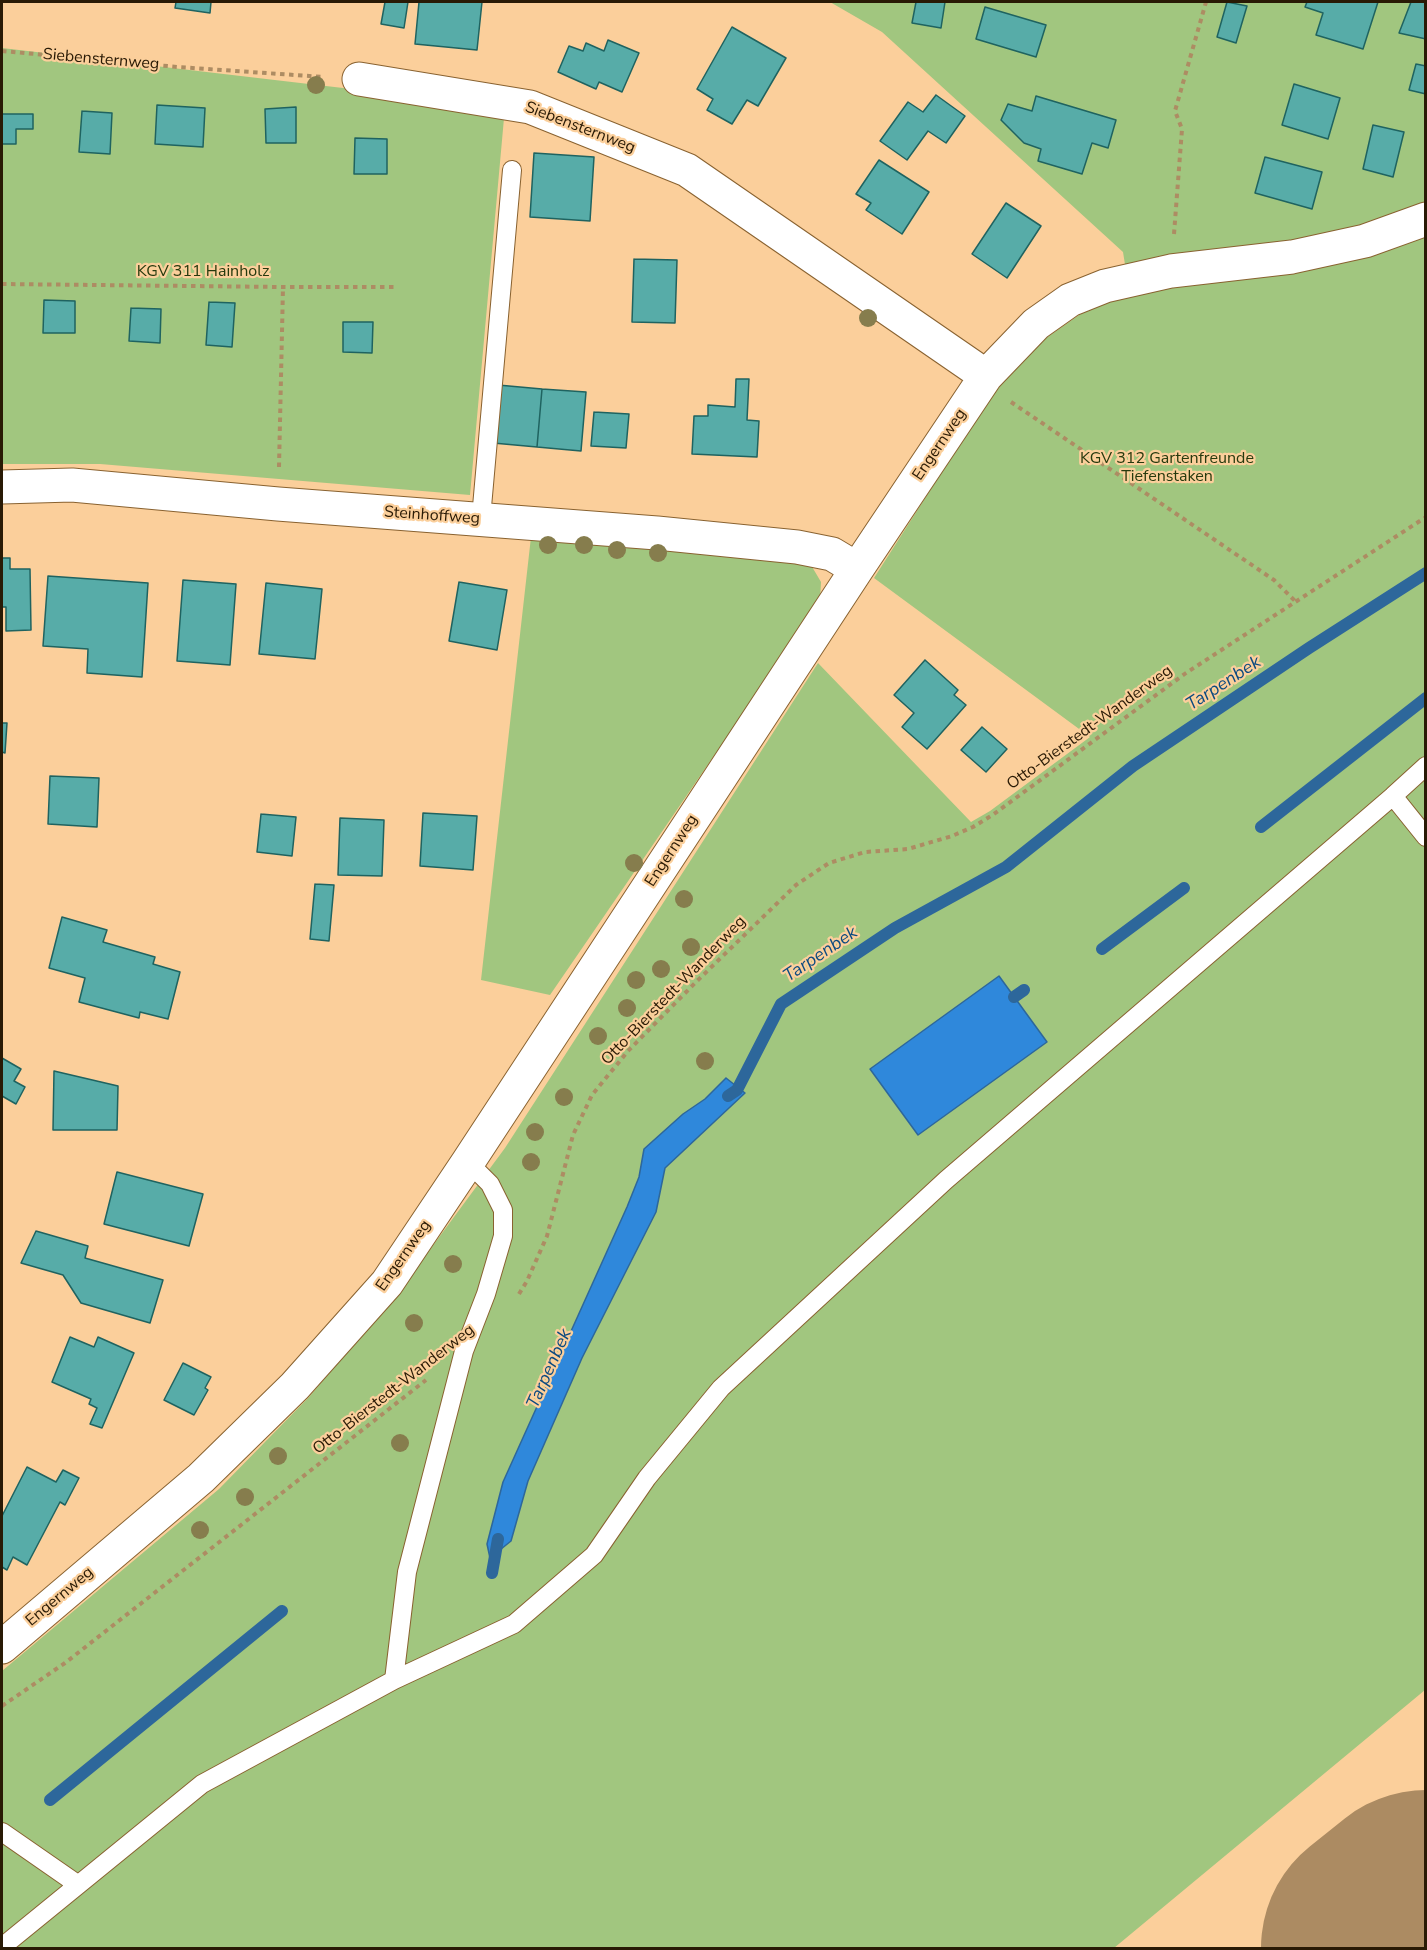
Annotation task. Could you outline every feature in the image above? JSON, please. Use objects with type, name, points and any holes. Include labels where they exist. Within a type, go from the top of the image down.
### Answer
[{"type":"street","name":"Siebensternweg","points":[[359,79],[530,107],[687,170],[986,376]]},
{"type":"street","name":"Engernweg","points":[[2,1647],[201,1478],[295,1386],[387,1283],[986,376],[1036,324],[1070,300],[1105,286],[1171,271],[1292,257],[1365,241],[1425,219]]},
{"type":"street","name":"Steinhoffweg","points":[[2,486],[72,485],[278,504],[481,518],[797,547],[831,555],[857,569]]},
{"type":"lane","points":[[481,518],[512,170]]},
{"type":"lane","points":[[2,1947],[202,1784],[394,1680],[514,1624],[594,1555],[647,1478],[721,1388],[946,1180],[1425,766]]},
{"type":"lane","points":[[1393,796],[1425,837]]},
{"type":"lane","points":[[394,1680],[407,1572],[464,1351],[486,1294],[503,1236],[503,1210],[490,1184],[468,1162]]},
{"type":"lane","points":[[2,1832],[77,1884]]},
{"type":"path","points":[[1171,271],[1182,129],[1175,111],[1206,2]]},
{"type":"path","name":"Siebensternweg","points":[[2,51],[178,67],[359,79]]},
{"type":"path","points":[[2,284],[283,288],[394,287]]},
{"type":"path","points":[[278,504],[283,288]]},
{"type":"path","points":[[986,376],[999,394],[1274,580],[1295,602]]},
{"type":"path","name":"Otto-Bierstedt-Wanderweg","points":[[516,1297],[527,1281],[547,1236],[573,1135],[592,1095],[628,1051],[696,981],[796,885],[829,863],[865,852],[908,849],[973,827],[1186,673],[1425,517]]},
{"type":"path","name":"Otto-Bierstedt-Wanderweg","points":[[2,1706],[84,1648],[464,1351]]},
{"type":"green space","name":"KGV 312 Gartenfreunde Tiefenstaken","points":[[830,2],[1425,2],[1425,1690],[1114,1948],[2,1948],[2,1671],[219,1489],[309,1397],[400,1290],[505,1148],[818,663],[971,822],[990,811],[1090,737],[874,578],[1000,381],[1046,338],[1082,313],[1106,302],[1130,296],[1123,252],[882,32]]},
{"type":"green space","name":"KGV 311 Hainholz","points":[[2,48],[505,107],[470,495],[100,464],[2,464]]},
{"type":"green space","points":[[531,537],[811,565],[821,582],[820,601],[550,995],[481,980]]},
{"type":"water","points":[[999,976],[1047,1042],[918,1135],[870,1069]]},
{"type":"water","points":[[726,1078],[745,1093],[665,1168],[656,1212],[582,1358],[528,1481],[511,1541],[490,1558],[487,1544],[503,1482],[627,1207],[639,1177],[644,1149],[683,1114],[705,1099]]},
{"type":"building","points":[[176,2],[211,2],[210,13],[175,8]]},
{"type":"building","points":[[385,2],[408,2],[404,28],[381,24]]},
{"type":"building","points":[[419,2],[482,2],[477,50],[415,44]]},
{"type":"building","points":[[916,2],[945,2],[941,28],[912,23]]},
{"type":"building","points":[[1227,2],[1247,6],[1236,43],[1217,37]]},
{"type":"building","points":[[1307,2],[1378,2],[1363,49],[1316,35],[1323,13],[1305,7]]},
{"type":"building","points":[[1411,2],[1426,2],[1426,39],[1399,33]]},
{"type":"building","points":[[985,7],[1046,25],[1036,57],[976,39]]},
{"type":"building","points":[[732,27],[786,58],[758,106],[747,100],[732,124],[707,110],[713,99],[697,89]]},
{"type":"building","points":[[608,40],[639,53],[622,92],[599,82],[596,89],[558,72],[569,46],[583,51],[586,43],[604,51]]},
{"type":"building","points":[[1416,64],[1426,66],[1426,94],[1409,90]]},
{"type":"building","points":[[1294,84],[1340,98],[1328,139],[1282,125]]},
{"type":"building","points":[[936,95],[965,116],[946,143],[928,131],[907,160],[880,141],[908,102],[923,112]]},
{"type":"building","points":[[1036,96],[1116,120],[1108,148],[1092,143],[1082,174],[1038,161],[1041,149],[1024,143],[1001,120],[1008,104],[1032,111]]},
{"type":"building","points":[[157,105],[205,108],[203,147],[155,144]]},
{"type":"building","points":[[296,107],[296,143],[266,143],[265,109]]},
{"type":"building","points":[[82,111],[112,113],[110,154],[79,152]]},
{"type":"building","points":[[2,114],[33,114],[33,129],[16,129],[16,144],[2,144]]},
{"type":"building","points":[[1373,125],[1404,132],[1393,177],[1363,169]]},
{"type":"building","points":[[355,138],[387,139],[387,174],[354,174]]},
{"type":"building","points":[[534,153],[594,157],[590,221],[530,217]]},
{"type":"building","points":[[1265,157],[1322,172],[1312,209],[1255,193]]},
{"type":"building","points":[[879,160],[929,192],[902,234],[866,210],[871,203],[856,194]]},
{"type":"building","points":[[1006,203],[1041,226],[1007,278],[972,254]]},
{"type":"building","points":[[634,259],[677,260],[675,323],[632,322]]},
{"type":"building","points":[[44,300],[75,301],[75,333],[43,333]]},
{"type":"building","points":[[209,302],[235,303],[232,347],[206,345]]},
{"type":"building","points":[[131,308],[161,309],[160,343],[129,341]]},
{"type":"building","points":[[343,322],[373,322],[372,353],[343,352]]},
{"type":"building","points":[[736,379],[749,379],[747,420],[759,421],[757,457],[692,454],[694,416],[708,416],[708,405],[735,407]]},
{"type":"building","points":[[498,385],[542,389],[537,447],[493,443]]},
{"type":"building","points":[[542,389],[586,392],[581,451],[537,447]]},
{"type":"building","points":[[594,412],[629,414],[626,448],[591,446]]},
{"type":"building","points":[[2,558],[10,558],[10,569],[30,569],[31,630],[6,631],[6,607],[2,607]]},
{"type":"building","points":[[48,576],[148,583],[142,677],[87,673],[88,649],[43,646]]},
{"type":"building","points":[[183,580],[236,584],[230,665],[177,661]]},
{"type":"building","points":[[459,582],[507,590],[497,650],[449,641]]},
{"type":"building","points":[[266,583],[322,589],[315,659],[259,654]]},
{"type":"building","points":[[925,660],[958,690],[954,695],[966,705],[927,749],[902,727],[914,713],[894,695]]},
{"type":"building","points":[[2,723],[7,723],[5,753],[2,752]]},
{"type":"building","points":[[982,727],[1007,749],[986,772],[961,750]]},
{"type":"building","points":[[50,776],[99,778],[97,827],[48,824]]},
{"type":"building","points":[[423,813],[477,816],[473,870],[420,866]]},
{"type":"building","points":[[261,814],[296,817],[292,856],[257,852]]},
{"type":"building","points":[[340,818],[384,820],[382,876],[338,875]]},
{"type":"building","points":[[315,884],[334,885],[329,941],[310,939]]},
{"type":"building","points":[[62,917],[107,930],[103,942],[155,957],[153,964],[180,972],[168,1019],[140,1012],[139,1018],[79,1002],[85,978],[49,968]]},
{"type":"building","points":[[2,1058],[21,1069],[14,1081],[25,1087],[16,1104],[2,1096]]},
{"type":"building","points":[[54,1071],[118,1086],[117,1130],[53,1130]]},
{"type":"building","points":[[117,1172],[203,1194],[189,1246],[104,1224]]},
{"type":"building","points":[[36,1231],[88,1246],[85,1258],[163,1280],[150,1323],[81,1303],[63,1275],[21,1263]]},
{"type":"building","points":[[70,1337],[94,1347],[98,1337],[134,1353],[102,1428],[90,1424],[97,1408],[89,1404],[91,1399],[52,1382]]},
{"type":"building","points":[[183,1363],[211,1377],[205,1388],[208,1390],[194,1415],[164,1400]]},
{"type":"building","points":[[27,1467],[56,1482],[63,1470],[79,1478],[65,1505],[60,1502],[27,1565],[13,1557],[7,1570],[2,1567],[2,1516]]},
{"type":"waterway","name":"Tarpenbek","points":[[728,1096],[737,1090],[781,1004],[895,928],[1006,867],[1133,766],[1426,573]]},
{"type":"waterway","points":[[1261,827],[1426,698]]},
{"type":"waterway","points":[[1102,949],[1184,888]]},
{"type":"waterway","points":[[1014,997],[1024,990]]},
{"type":"waterway","name":"Tarpenbek","points":[[492,1573],[498,1539]]},
{"type":"waterway","points":[[50,1800],[282,1611]]},
{"type":"runway","points":[[1391,1948],[1426,1920]]}]
